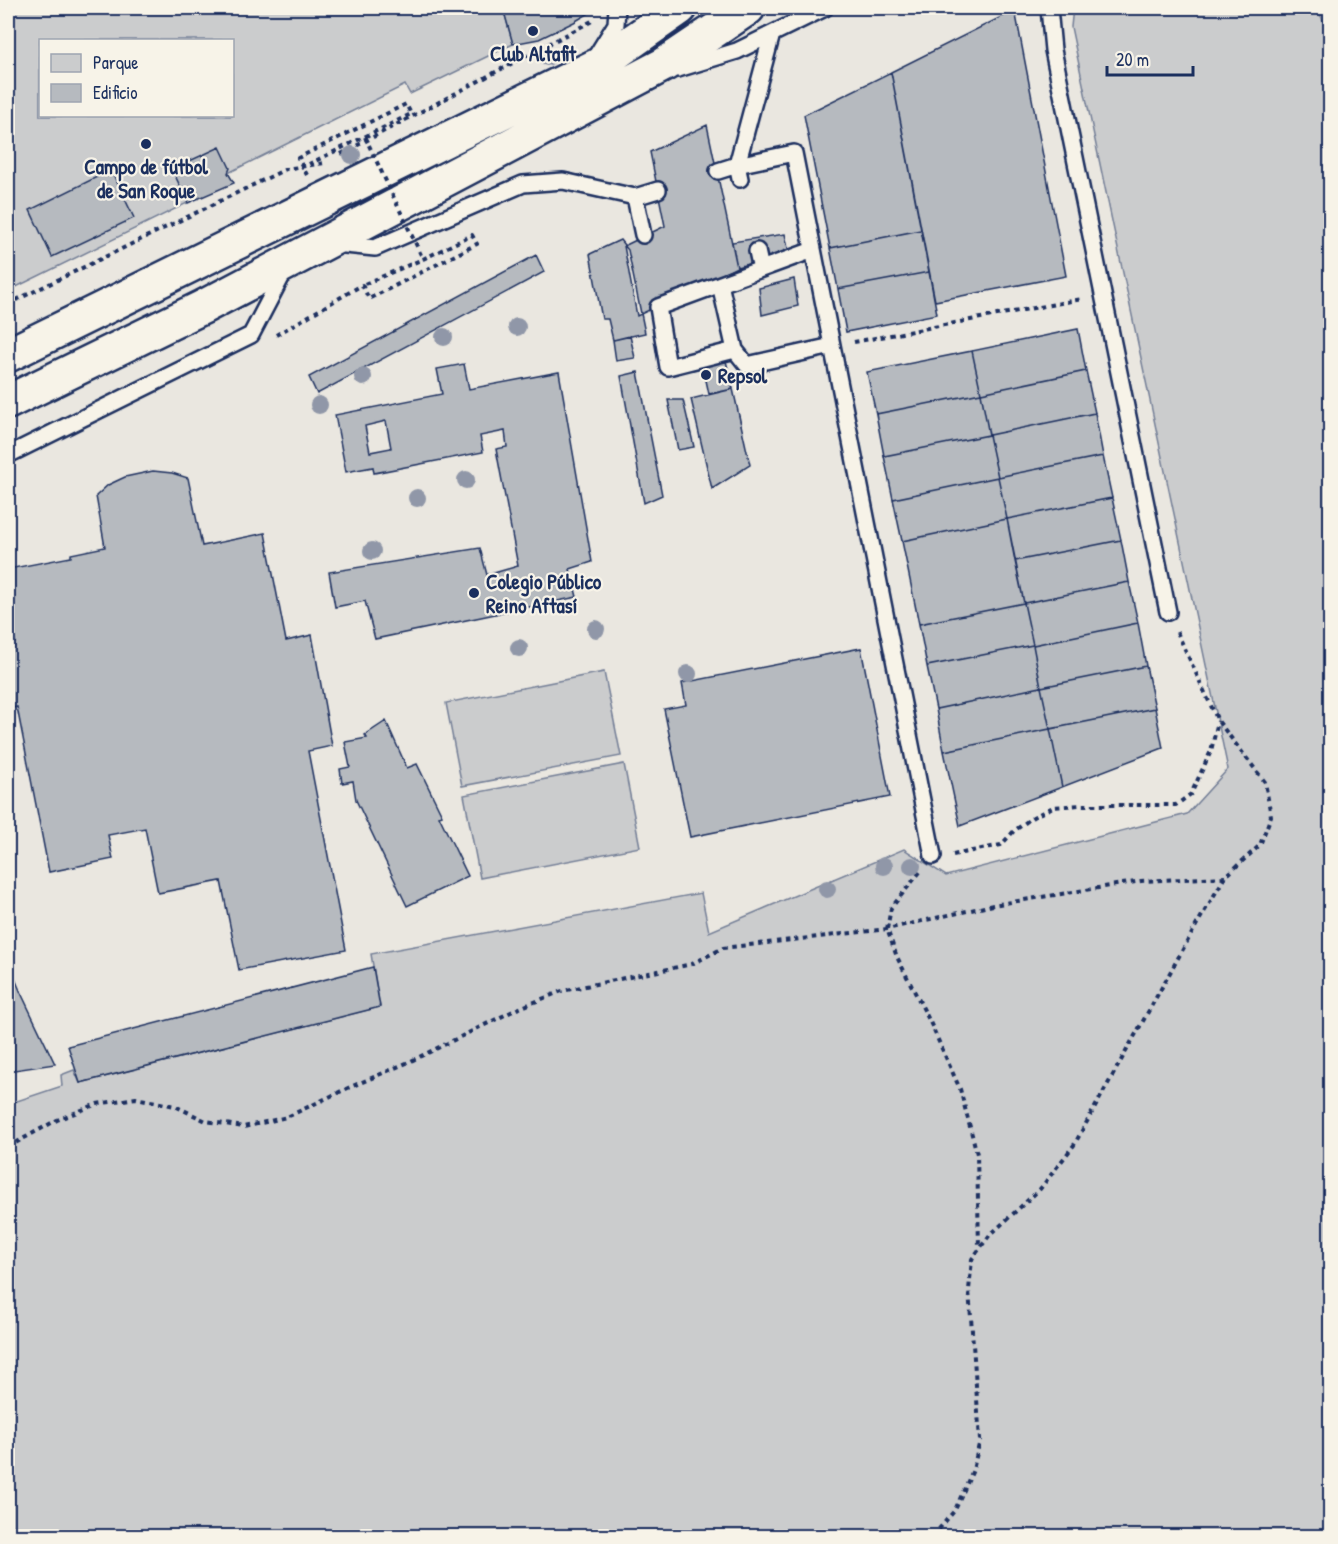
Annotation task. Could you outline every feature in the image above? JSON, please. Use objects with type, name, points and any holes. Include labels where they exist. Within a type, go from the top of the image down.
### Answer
[{"type":"highway","points":[[8,355],[587,71],[680,8]]},
{"type":"highway","points":[[8,402],[203,307],[665,64],[748,8]]},
{"type":"lane","points":[[587,71],[616,24],[617,8]]},
{"type":"lane","points":[[626,84],[736,51],[825,8]]},
{"type":"lane","points":[[1049,8],[1053,50],[1168,612]]},
{"type":"lane","points":[[738,172],[772,34]]},
{"type":"lane","points":[[718,171],[738,172],[794,153],[933,856]]},
{"type":"lane","points":[[324,243],[375,248],[523,184],[563,181],[635,197],[658,190]]},
{"type":"lane","points":[[635,197],[643,235]]},
{"type":"lane","points":[[735,350],[668,367],[658,307],[813,250]]},
{"type":"lane","points":[[757,251],[761,269]]},
{"type":"lane","points":[[8,455],[251,335],[290,261]]},
{"type":"lane","points":[[720,284],[735,350],[747,365],[832,346]]},
{"type":"path","points":[[8,304],[286,169],[324,163],[594,20]]},
{"type":"path","points":[[298,158],[406,104],[411,114],[303,166]]},
{"type":"path","points":[[365,138],[423,260]]},
{"type":"path","points":[[251,335],[268,339],[362,285],[423,260],[472,235],[477,244],[369,299],[362,285]]},
{"type":"path","points":[[832,346],[1103,295]]},
{"type":"path","points":[[933,1536],[955,1510],[973,1470],[980,1440],[969,1290],[972,1258],[989,1236],[1040,1189],[1074,1145],[1225,877],[1260,846],[1271,816],[1265,782],[1218,721],[1168,612]]},
{"type":"path","points":[[979,1248],[978,1154],[960,1089],[897,957],[887,929],[891,908],[933,856],[962,854],[1001,845],[1014,831],[1033,817],[1053,807],[1080,804],[1176,806],[1191,794],[1211,751],[1218,721]]},
{"type":"path","points":[[8,1147],[57,1120],[98,1104],[136,1098],[175,1106],[206,1121],[244,1127],[287,1117],[409,1062],[517,1009],[562,991],[692,964],[723,948],[887,929],[993,905],[1131,883],[1225,877]]},
{"type":"green space","name":"Campo de fútbol de San Roque","points":[[8,8],[503,8],[513,44],[410,94],[405,85],[228,173],[232,181],[8,291]]},
{"type":"green space","points":[[1073,8],[1317,8],[1330,35],[1330,1536],[8,1536],[8,1104],[62,1086],[61,1075],[74,1070],[80,1083],[380,1007],[371,954],[701,893],[709,932],[904,849],[946,876],[1187,814],[1228,769],[1071,27]]},
{"type":"green space","points":[[604,672],[621,756],[462,786],[446,703]]},
{"type":"green space","points":[[624,764],[640,847],[480,878],[464,795]]},
{"type":"building","name":"Club Altafit","points":[[503,8],[598,8],[539,39],[513,44]]},
{"type":"building","points":[[1015,10],[1066,276],[935,301],[891,72]]},
{"type":"building","points":[[891,72],[921,230],[830,248],[804,115]]},
{"type":"building","points":[[707,125],[737,267],[637,316],[624,246],[665,226],[650,152]]},
{"type":"building","points":[[220,147],[230,168],[228,173],[234,183],[188,203],[172,169]]},
{"type":"building","points":[[111,170],[134,218],[52,257],[30,210]]},
{"type":"building","points":[[921,230],[929,272],[838,289],[830,248]]},
{"type":"building","points":[[785,234],[789,253],[737,267],[732,242]]},
{"type":"building","points":[[620,240],[628,250],[645,333],[613,340],[608,319],[602,319],[590,254]]},
{"type":"building","points":[[536,255],[544,272],[317,394],[309,377]]},
{"type":"building","points":[[929,272],[937,314],[846,332],[838,289]]},
{"type":"building","points":[[794,279],[798,306],[762,315],[759,288]]},
{"type":"building","points":[[1078,329],[1086,371],[981,393],[972,351]]},
{"type":"building","points":[[630,336],[635,358],[616,361],[613,340]]},
{"type":"building","points":[[972,351],[981,393],[876,414],[867,372]]},
{"type":"building","points":[[725,357],[733,389],[709,394],[702,362]]},
{"type":"building","points":[[464,364],[469,389],[559,372],[592,562],[570,569],[577,597],[375,639],[365,601],[335,607],[329,572],[480,548],[487,575],[518,566],[496,449],[507,447],[505,431],[480,436],[483,452],[374,473],[373,467],[346,472],[335,415],[442,394],[437,369]],"holes":[[[386,421],[391,448],[370,452],[365,426]]]},
{"type":"building","points":[[1086,371],[1095,413],[989,435],[981,393]]},
{"type":"building","points":[[638,372],[662,495],[644,503],[621,376]]},
{"type":"building","points":[[733,389],[750,465],[712,489],[691,399]]},
{"type":"building","points":[[981,393],[989,435],[884,456],[876,414]]},
{"type":"building","points":[[668,400],[683,400],[694,447],[678,450]]},
{"type":"building","points":[[1095,413],[1103,456],[998,477],[989,435]]},
{"type":"building","points":[[989,435],[998,477],[893,499],[884,456]]},
{"type":"building","points":[[1103,456],[1112,498],[1007,519],[998,477]]},
{"type":"building","points":[[153,471],[188,478],[202,546],[265,533],[286,641],[312,635],[332,746],[308,751],[346,950],[239,970],[221,881],[158,893],[145,828],[108,835],[113,859],[49,872],[17,707],[8,709],[8,644],[15,642],[8,605],[8,569],[71,557],[71,554],[105,547],[96,496],[108,485],[125,477]]},
{"type":"building","points":[[998,477],[1007,519],[902,541],[893,499]]},
{"type":"building","points":[[1112,498],[1121,540],[1015,561],[1007,519]]},
{"type":"building","points":[[1007,519],[1024,603],[919,624],[902,541]]},
{"type":"building","points":[[1121,540],[1129,582],[1024,603],[1015,561]]},
{"type":"building","points":[[1129,582],[1138,623],[1033,645],[1024,603]]},
{"type":"building","points":[[1024,603],[1033,645],[927,666],[919,624]]},
{"type":"building","points":[[1138,623],[1146,666],[1041,687],[1033,645]]},
{"type":"building","points":[[1033,645],[1041,687],[936,709],[927,666]]},
{"type":"building","points":[[861,648],[890,797],[690,837],[664,709],[686,705],[682,683]]},
{"type":"building","points":[[1146,666],[1155,708],[1050,729],[1041,687]]},
{"type":"building","points":[[1041,687],[1050,729],[944,751],[936,709]]},
{"type":"building","points":[[1155,708],[1163,748],[1062,787],[1050,729]]},
{"type":"building","points":[[386,721],[407,768],[417,764],[468,876],[407,906],[356,800],[353,781],[342,783],[340,769],[350,767],[345,742],[367,738],[365,735]]},
{"type":"building","points":[[1050,729],[1062,787],[960,826],[944,751]]},
{"type":"building","points":[[8,876],[13,890],[8,892]]},
{"type":"building","points":[[8,962],[21,993],[55,1064],[8,1071]]},
{"type":"building","points":[[373,967],[380,1007],[80,1083],[68,1046]]},
{"type":"place","name":"Club Altafit","points":[[533,31]]},
{"type":"place","name":"Campo de fútbol de San Roque","points":[[146,144]]},
{"type":"place","name":"Repsol","points":[[706,375]]},
{"type":"place","name":"Colegio Público Reino Aftasí","points":[[474,593]]}]
